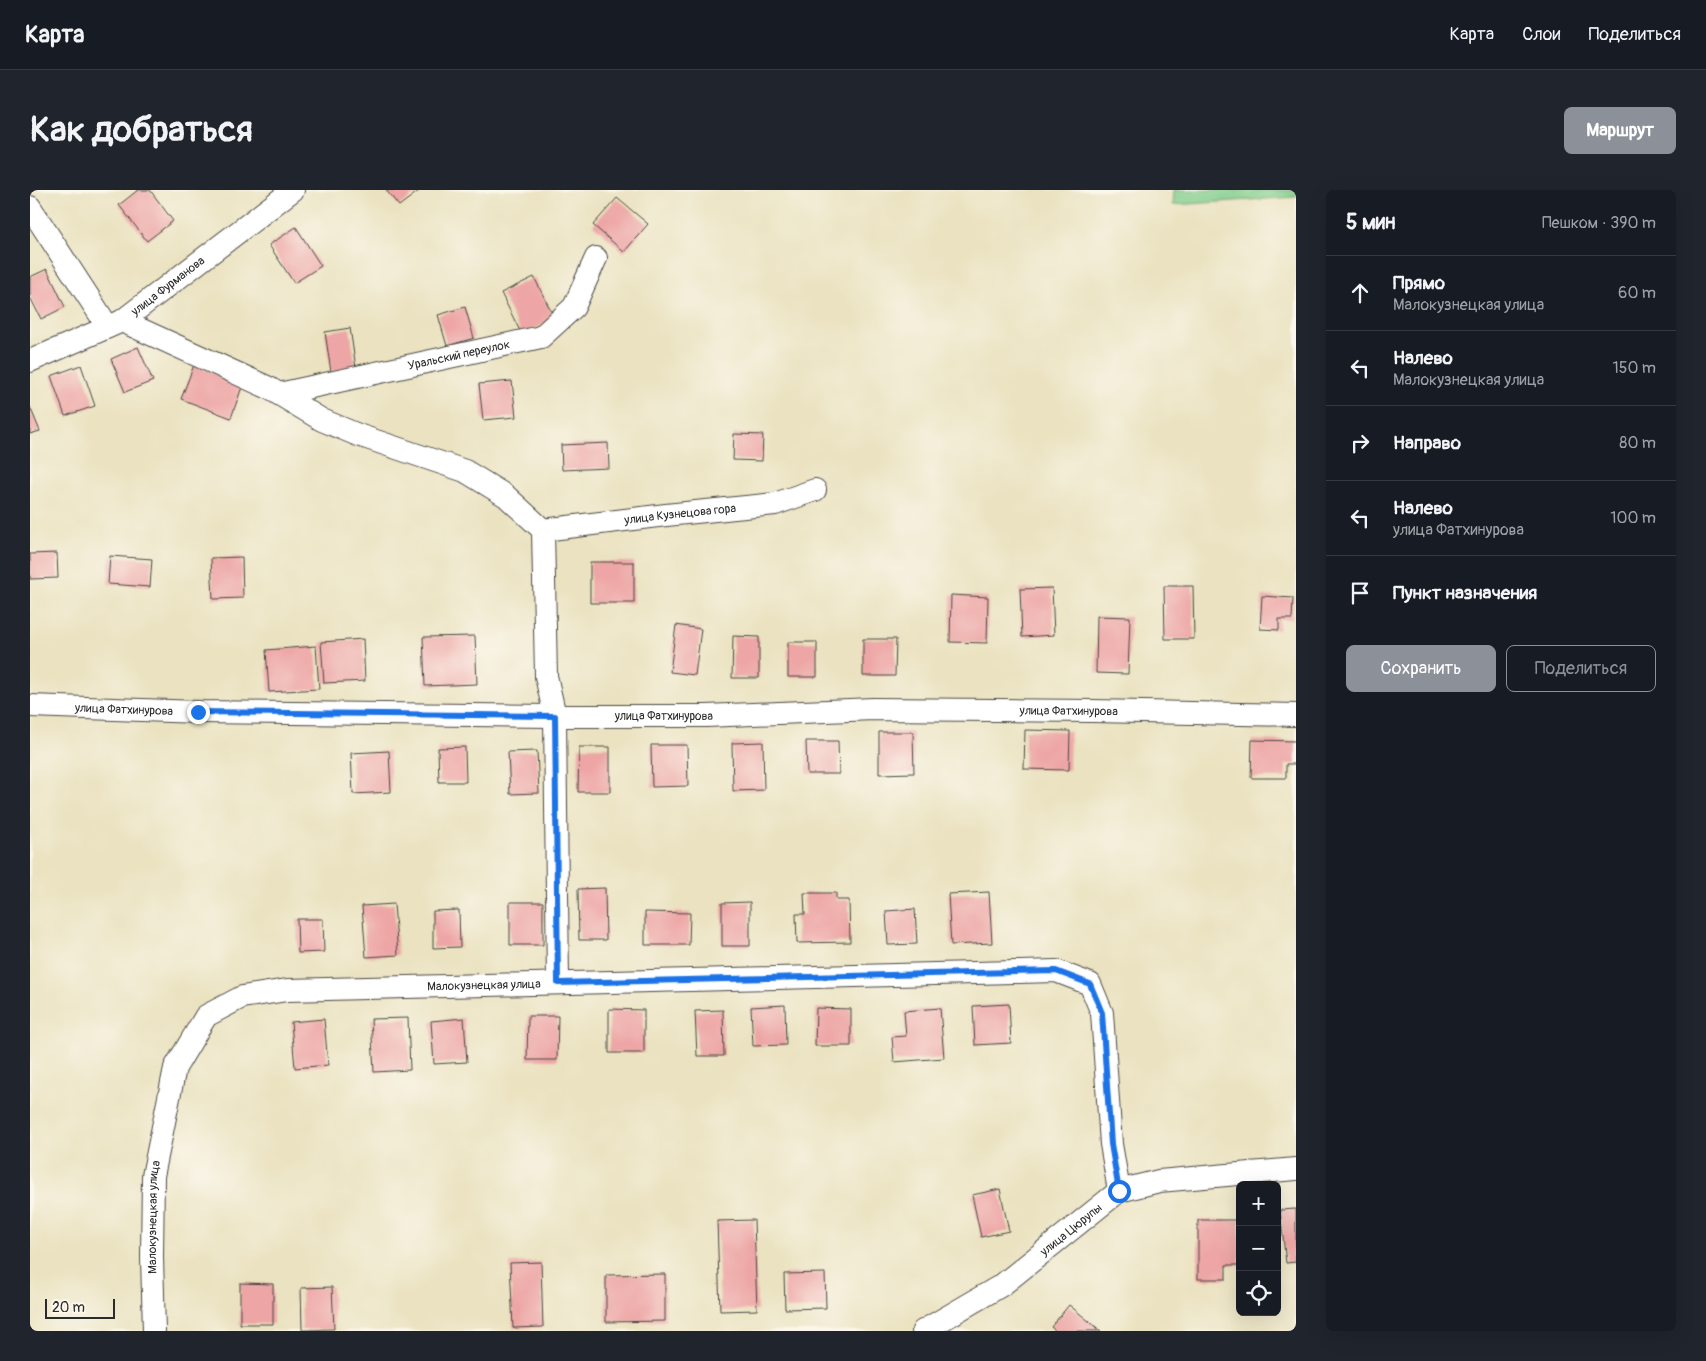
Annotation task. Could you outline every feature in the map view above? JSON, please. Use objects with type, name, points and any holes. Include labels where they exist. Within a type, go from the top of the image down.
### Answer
[{"type":"street","name":"улица Фурманова","points":[[30,360],[115,324],[293,190]]},
{"type":"street","points":[[30,207],[115,324],[279,394],[322,420],[358,435],[465,471],[506,496],[543,530],[546,676],[555,716],[558,983]]},
{"type":"street","name":"Уральский переулок","points":[[279,394],[540,337],[574,307],[596,258]]},
{"type":"street","name":"улица Кузнецова гора","points":[[543,530],[775,504],[815,490]]},
{"type":"street","name":"улица Фатхинурова","points":[[30,706],[198,712],[555,716],[706,716],[873,709],[1093,710],[1296,715]]},
{"type":"street","name":"Малокузнецкая улица","points":[[154,1331],[152,1257],[153,1176],[175,1068],[206,1016],[242,997],[287,990],[1056,971],[1090,984],[1102,1013],[1111,1144],[1119,1191]]},
{"type":"street","name":"улица Цюрупы","points":[[924,1331],[1002,1285],[1119,1191],[1159,1181],[1296,1169]]},
{"type":"green space","points":[[1174,190],[1296,190],[1296,197],[1173,205]]},
{"type":"building","points":[[138,190],[150,190],[173,221],[147,241],[119,205]]},
{"type":"building","points":[[386,190],[420,190],[399,206]]},
{"type":"building","points":[[617,198],[648,224],[624,252],[593,225]]},
{"type":"building","points":[[296,227],[321,266],[294,283],[269,245]]},
{"type":"building","points":[[47,269],[65,307],[41,319],[30,297],[30,277]]},
{"type":"building","points":[[534,277],[555,319],[522,335],[501,293]]},
{"type":"building","points":[[465,307],[474,338],[447,346],[438,315]]},
{"type":"building","points":[[350,328],[356,368],[331,372],[325,332]]},
{"type":"building","points":[[138,347],[153,381],[125,392],[111,359]]},
{"type":"building","points":[[81,365],[95,406],[65,416],[51,376]]},
{"type":"building","points":[[194,365],[243,384],[231,418],[181,399]]},
{"type":"building","points":[[512,381],[516,417],[483,420],[479,384]]},
{"type":"building","points":[[30,407],[40,431],[30,434]]},
{"type":"building","points":[[734,434],[763,435],[762,461],[733,460]]},
{"type":"building","points":[[608,443],[609,468],[562,470],[561,445]]},
{"type":"building","points":[[57,553],[58,578],[30,579],[30,554]]},
{"type":"building","points":[[110,556],[152,559],[150,587],[108,584]]},
{"type":"building","points":[[242,557],[243,598],[213,599],[211,558]]},
{"type":"building","points":[[590,562],[634,562],[634,603],[590,603]]},
{"type":"building","points":[[1164,586],[1193,586],[1194,639],[1165,639]]},
{"type":"building","points":[[1052,588],[1054,635],[1022,637],[1020,589]]},
{"type":"building","points":[[951,595],[988,597],[987,643],[950,642]]},
{"type":"building","points":[[1262,596],[1293,598],[1292,619],[1279,619],[1279,630],[1260,629]]},
{"type":"building","points":[[1097,616],[1130,617],[1128,674],[1096,673]]},
{"type":"building","points":[[676,625],[701,629],[695,675],[670,672]]},
{"type":"building","points":[[475,636],[477,684],[425,686],[423,637]]},
{"type":"building","points":[[733,636],[759,637],[759,678],[732,678]]},
{"type":"building","points":[[363,639],[365,681],[324,683],[321,642]]},
{"type":"building","points":[[863,639],[896,639],[895,676],[863,676]]},
{"type":"building","points":[[788,642],[817,642],[817,677],[788,677]]},
{"type":"building","points":[[316,646],[319,689],[269,692],[266,650]]},
{"type":"building","points":[[1025,730],[1070,731],[1069,770],[1024,769]]},
{"type":"building","points":[[879,732],[913,732],[914,773],[879,774]]},
{"type":"building","points":[[1252,740],[1296,741],[1296,764],[1286,764],[1286,778],[1251,778]]},
{"type":"building","points":[[806,741],[838,741],[839,774],[807,774]]},
{"type":"building","points":[[763,742],[764,790],[733,791],[732,743]]},
{"type":"building","points":[[651,745],[687,745],[688,786],[652,787]]},
{"type":"building","points":[[465,747],[466,782],[439,782],[438,748]]},
{"type":"building","points":[[579,747],[610,747],[610,792],[578,792]]},
{"type":"building","points":[[389,751],[391,792],[353,794],[351,753]]},
{"type":"building","points":[[537,751],[539,793],[510,794],[508,752]]},
{"type":"building","points":[[605,888],[606,940],[579,940],[578,889]]},
{"type":"building","points":[[989,892],[992,943],[951,945],[948,894]]},
{"type":"building","points":[[804,893],[836,893],[836,900],[849,900],[850,942],[797,943],[796,914],[805,914]]},
{"type":"building","points":[[510,902],[543,902],[543,945],[510,945]]},
{"type":"building","points":[[750,902],[750,946],[722,946],[722,903]]},
{"type":"building","points":[[394,904],[398,955],[366,957],[362,906]]},
{"type":"building","points":[[915,909],[917,944],[888,945],[886,911]]},
{"type":"building","points":[[459,910],[460,947],[433,948],[433,911]]},
{"type":"building","points":[[645,912],[690,913],[689,945],[645,945]]},
{"type":"building","points":[[297,919],[323,919],[324,952],[298,953]]},
{"type":"building","points":[[1009,1004],[1011,1043],[975,1045],[973,1006]]},
{"type":"building","points":[[785,1005],[786,1045],[753,1046],[751,1007]]},
{"type":"building","points":[[816,1008],[851,1009],[851,1046],[815,1046]]},
{"type":"building","points":[[940,1008],[944,1058],[894,1062],[892,1037],[906,1036],[904,1011]]},
{"type":"building","points":[[609,1009],[644,1010],[644,1053],[609,1053]]},
{"type":"building","points":[[723,1010],[724,1056],[697,1056],[695,1011]]},
{"type":"building","points":[[528,1016],[558,1016],[557,1060],[527,1060]]},
{"type":"building","points":[[408,1018],[410,1070],[374,1072],[371,1019]]},
{"type":"building","points":[[464,1018],[467,1062],[434,1064],[431,1021]]},
{"type":"building","points":[[324,1019],[328,1065],[295,1068],[291,1022]]},
{"type":"building","points":[[1000,1189],[1009,1231],[981,1237],[972,1195]]},
{"type":"building","points":[[1296,1209],[1296,1262],[1286,1263],[1281,1210]]},
{"type":"building","points":[[754,1220],[757,1310],[720,1311],[717,1221]]},
{"type":"building","points":[[1198,1220],[1236,1220],[1236,1265],[1226,1265],[1226,1279],[1198,1279]]},
{"type":"building","points":[[541,1262],[543,1327],[513,1328],[510,1263]]},
{"type":"building","points":[[825,1273],[826,1308],[785,1309],[784,1274]]},
{"type":"building","points":[[665,1274],[665,1321],[606,1322],[606,1275]]},
{"type":"building","points":[[240,1283],[273,1284],[273,1324],[240,1324]]},
{"type":"building","points":[[332,1287],[334,1329],[302,1330],[301,1288]]},
{"type":"building","points":[[1069,1305],[1101,1331],[1056,1331],[1051,1327]]},
{"type":"route","points":[[198,712],[555,716],[558,983],[1056,971],[1090,984],[1102,1013],[1111,1144],[1119,1191]]}]
